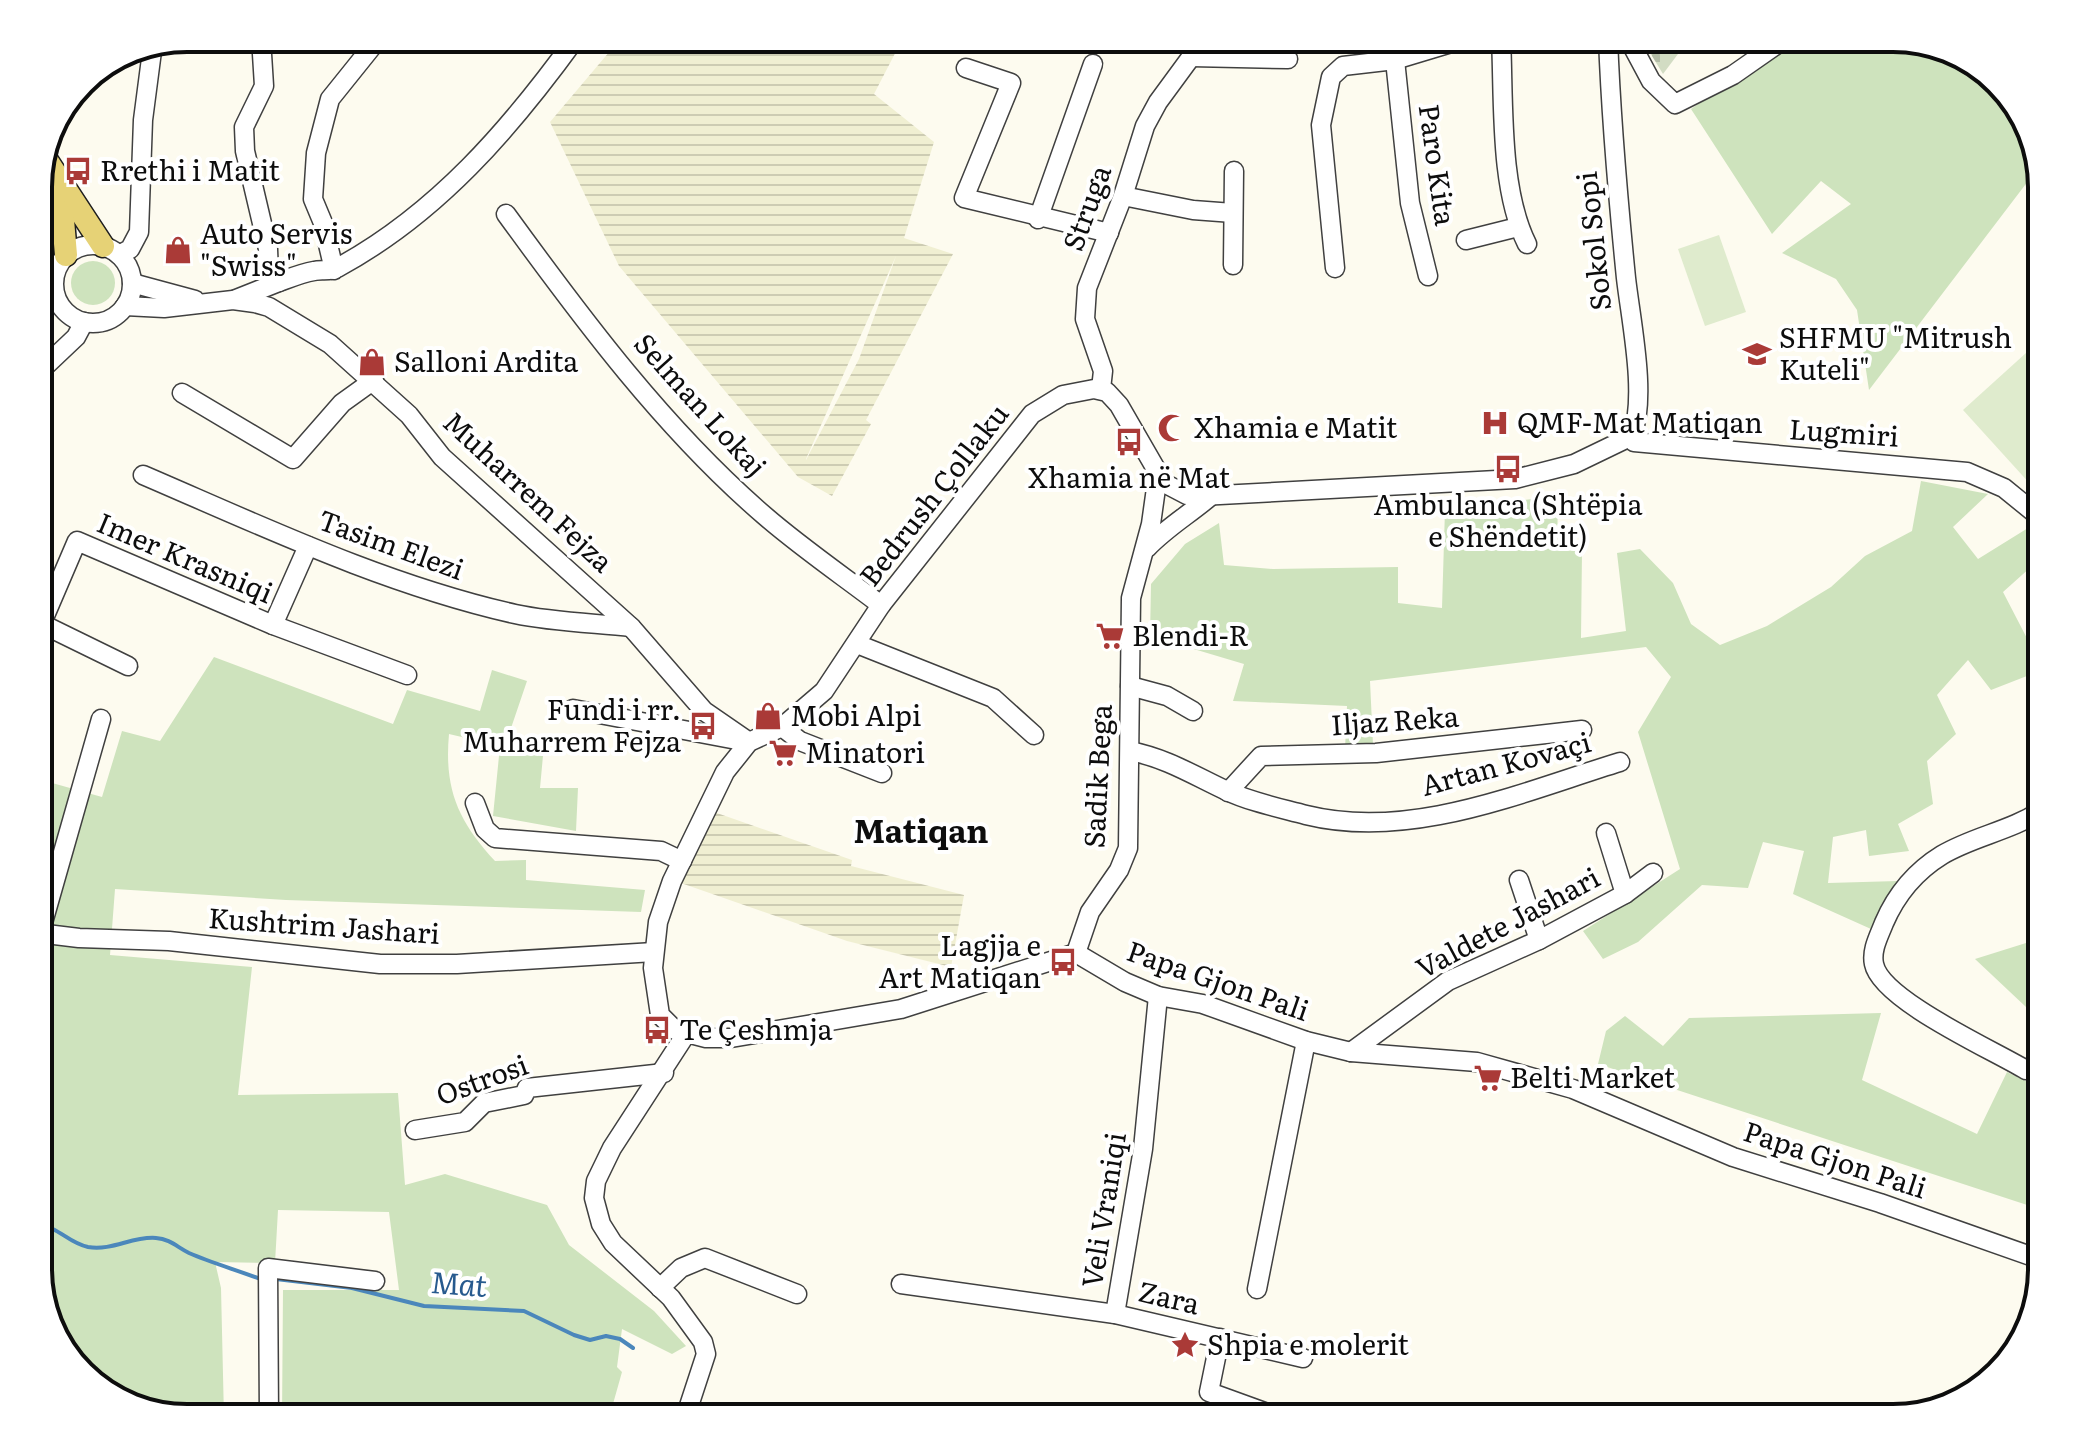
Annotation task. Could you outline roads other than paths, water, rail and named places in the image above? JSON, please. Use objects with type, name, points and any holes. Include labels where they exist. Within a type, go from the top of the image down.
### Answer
[{"type":"main road","points":[[54,169],[111,250]]},
{"type":"main road","points":[[52,202],[63,220],[62,261]]},
{"type":"street","points":[[262,52],[264,86],[244,127],[245,151],[258,192],[269,274],[279,282]]},
{"type":"street","points":[[334,270],[323,223],[313,199],[316,153],[330,99],[368,52]]},
{"type":"street","points":[[233,300],[316,270],[334,270],[370,250],[469,170],[526,107],[566,52]]},
{"type":"street","name":"Struga","points":[[1101,389],[1103,371],[1087,329],[1085,297],[1123,196],[1145,126],[1195,52]]},
{"type":"street","points":[[1335,268],[1321,125],[1331,77],[1343,66],[1395,60],[1422,52]]},
{"type":"street","points":[[1502,52],[1509,179],[1518,227],[1527,244]]},
{"type":"street","name":"Sokol Sopi","points":[[1609,52],[1612,131],[1635,371],[1637,422],[1632,436]]},
{"type":"street","points":[[1635,52],[1651,81],[1675,104],[1733,75],[1766,52]]},
{"type":"street","points":[[1191,57],[1288,59]]},
{"type":"street","points":[[52,263],[62,261],[82,246],[130,249],[139,232],[143,120],[151,58]]},
{"type":"street","name":"Paro Kita","points":[[1395,60],[1410,203],[1428,276]]},
{"type":"street","points":[[1038,219],[1093,64]]},
{"type":"street","points":[[966,68],[1011,83],[964,198],[1012,207],[1038,219],[1109,233]]},
{"type":"street","points":[[1233,265],[1234,171]]},
{"type":"street","points":[[1123,196],[1193,210],[1233,213]]},
{"type":"street","name":"Selman Lokaj","points":[[506,214],[559,288],[714,468],[765,516],[881,605]]},
{"type":"street","points":[[1466,240],[1518,227]]},
{"type":"street","points":[[62,261],[54,283],[57,300],[66,312],[84,322],[105,321],[125,306],[132,283],[129,269],[111,250]]},
{"type":"street","name":"Muharrem Fejza","points":[[132,283],[206,302]]},
{"type":"street","name":"Muharrem Fejza","points":[[125,306],[164,308],[233,300],[269,307],[330,344],[374,380],[409,415],[442,457],[631,627],[704,711],[749,742]]},
{"type":"street","points":[[52,360],[76,337],[84,322]]},
{"type":"street","points":[[182,393],[293,459],[342,403],[374,380]]},
{"type":"street","points":[[1101,389],[1119,405],[1158,474],[1174,490],[1187,495],[1515,479],[1584,461],[1632,436]]},
{"type":"street","name":"Bedrush Çollaku","points":[[749,742],[782,727],[824,691],[881,605],[1024,422],[1055,398],[1080,390],[1101,389]]},
{"type":"street","name":"Lugmiri","points":[[1632,436],[1634,442],[1680,449],[1877,461],[1967,472],[2004,488],[2028,508]]},
{"type":"street","name":"Sadik Bega","points":[[1076,953],[1090,912],[1119,870],[1128,848],[1131,598],[1145,550],[1158,474]]},
{"type":"street","name":"Tasim Elezi","points":[[143,475],[308,546],[426,590],[509,613],[631,627]]},
{"type":"street","points":[[1145,550],[1166,528],[1187,517],[1212,495]]},
{"type":"street","name":"Imer Krasniqi","points":[[52,598],[77,541],[273,625],[308,546]]},
{"type":"street","points":[[273,625],[407,675]]},
{"type":"street","name":"Imer Krasniqi","points":[[52,631],[128,666]]},
{"type":"street","points":[[857,644],[993,698],[1034,735]]},
{"type":"street","name":"Sadik Bega","points":[[1130,686],[1167,696],[1193,711]]},
{"type":"street","points":[[573,709],[749,742],[725,772],[682,861],[658,922],[654,980],[660,1015],[675,1030],[686,1034],[731,1038],[901,1009],[1076,953]]},
{"type":"street","points":[[52,888],[101,719]]},
{"type":"street","points":[[782,727],[800,741],[882,773]]},
{"type":"street","name":"Iljaz Reka","points":[[1228,792],[1261,756],[1376,753],[1582,730]]},
{"type":"street","name":"Artan Kovaçi","points":[[1130,751],[1161,757],[1228,792],[1310,816],[1390,822],[1474,807],[1620,762]]},
{"type":"street","points":[[475,803],[485,829],[495,838],[661,851],[682,861]]},
{"type":"street","points":[[2026,1070],[1897,996],[1874,967],[1873,954],[1888,915],[1904,888],[1924,867],[1944,854],[2006,830],[2028,818]]},
{"type":"street","points":[[1606,833],[1625,894]]},
{"type":"street","name":"Valdete Jashari","points":[[1351,1052],[1448,981],[1539,940],[1625,894],[1653,873]]},
{"type":"street","points":[[1519,880],[1539,940]]},
{"type":"street","name":"Kushtrim Jashari","points":[[52,935],[169,941],[380,964],[457,964],[654,952]]},
{"type":"street","name":"Papa Gjon Pali","points":[[1076,953],[1125,982],[1158,996],[1203,1004],[1306,1041],[1351,1052],[1477,1062],[1573,1089],[1733,1157],[2028,1255]]},
{"type":"street","name":"Veli Vraniqi","points":[[901,1284],[1115,1314],[1143,1149],[1158,996]]},
{"type":"street","points":[[686,1034],[664,1073],[612,1148],[596,1181],[594,1198],[601,1224],[613,1243],[660,1288],[701,1337],[704,1361],[690,1404]]},
{"type":"street","points":[[1257,1289],[1306,1041]]},
{"type":"street","name":"Ostrosi","points":[[415,1130],[465,1122],[484,1103],[524,1095],[527,1088],[664,1073]]},
{"type":"street","points":[[660,1288],[681,1268],[705,1258],[797,1294]]},
{"type":"street","points":[[269,1404],[268,1268],[375,1281]]},
{"type":"street","name":"Zara","points":[[1115,1314],[1303,1358]]},
{"type":"street","points":[[1220,1338],[1209,1392],[1242,1404]]},
{"type":"waterway","name":"Mat","points":[[52,1229],[75,1242],[97,1248],[139,1239],[161,1239],[198,1257],[260,1279]]},
{"type":"waterway","name":"Mat","points":[[276,1279],[352,1288],[424,1306],[524,1311],[574,1335],[590,1340],[606,1336],[620,1339],[633,1348]]},
{"type":"place","name":"Rrethi i Matit","points":[[78,171]]},
{"type":"place","name":"Auto Servis \"Swiss\"","points":[[178,250]]},
{"type":"place","name":"SHFMU \"Mitrush Kuteli\"","points":[[1757,354]]},
{"type":"place","name":"Salloni Ardita","points":[[372,362]]},
{"type":"place","name":"QMF-Mat Matiqan","points":[[1495,423]]},
{"type":"place","name":"Xhamia e Matit","points":[[1172,428]]},
{"type":"place","name":"Xhamia në Mat","points":[[1129,442]]},
{"type":"place","name":"Ambulanca (Shtëpia e Shëndetit)","points":[[1508,469]]},
{"type":"place","name":"Blendi-R","points":[[1110,636]]},
{"type":"place","name":"Mobi Alpi","points":[[768,716]]},
{"type":"place","name":"Fundi i rr. Muharrem Fejza","points":[[703,726]]},
{"type":"place","name":"Minatori","points":[[783,753]]},
{"type":"place","name":"Lagjja e Art Matiqan","points":[[1063,962]]},
{"type":"place","name":"Te Çeshmja","points":[[657,1030]]},
{"type":"place","name":"Belti Market","points":[[1488,1078]]},
{"type":"place","name":"Shpia e molerit","points":[[1185,1345]]},
{"type":"district","name":"Matiqan","points":[[921,832]]}]
